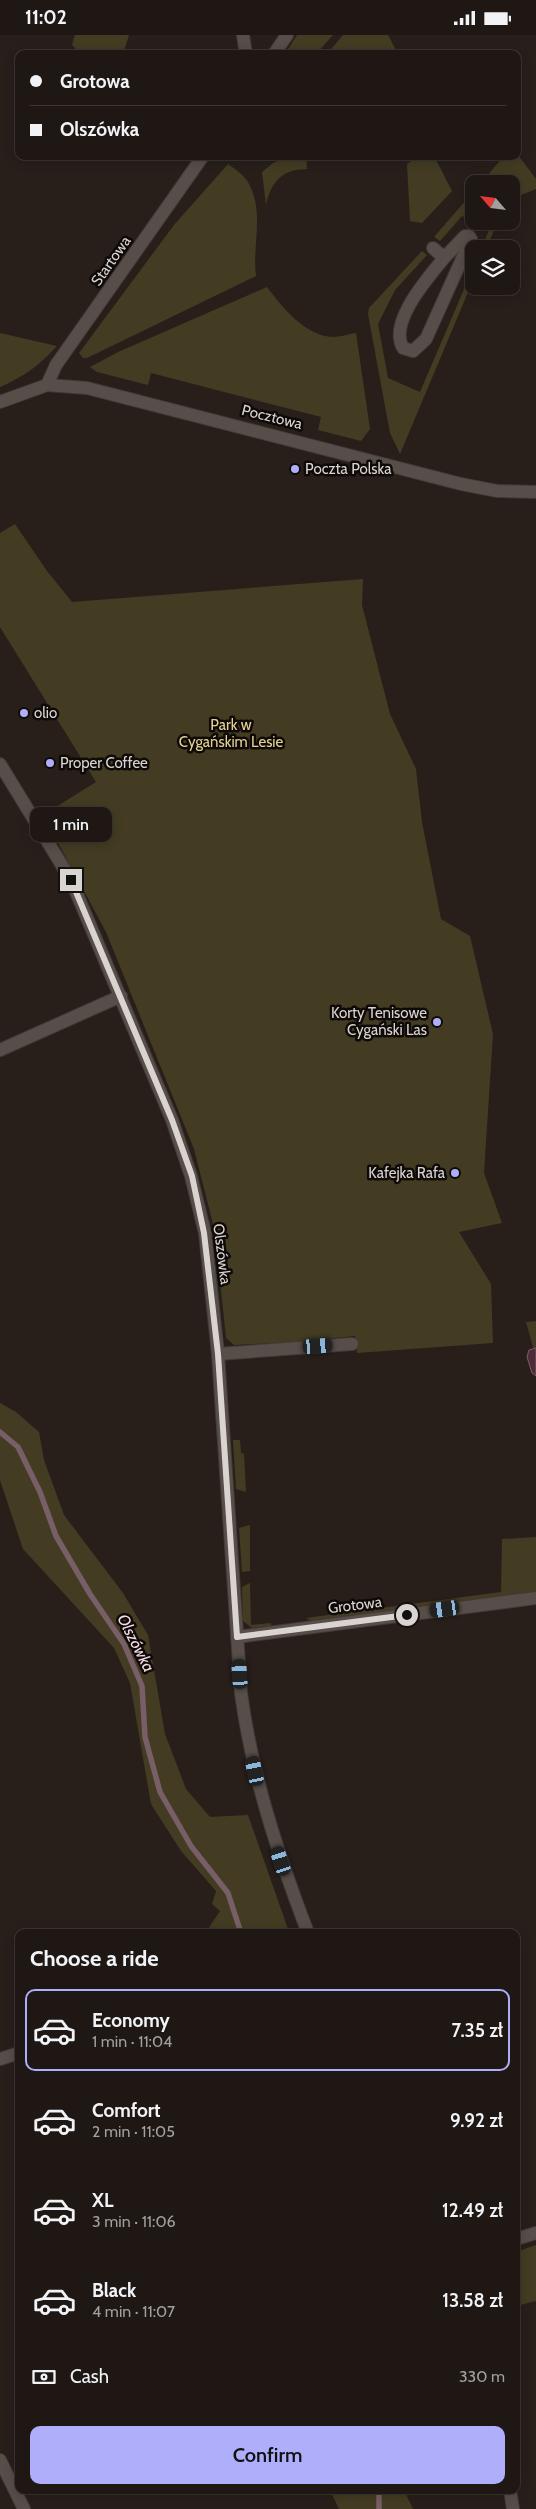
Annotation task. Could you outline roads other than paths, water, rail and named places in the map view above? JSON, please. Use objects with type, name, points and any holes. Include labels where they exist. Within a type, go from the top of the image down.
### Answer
[{"type":"street","points":[[243,35],[245,50]]},
{"type":"street","points":[[277,50],[287,35]]},
{"type":"street","name":"Startowa","points":[[47,385],[56,365],[200,160]]},
{"type":"street","points":[[468,235],[472,239],[426,339],[413,351],[403,348],[398,340],[402,322],[414,297],[444,258],[465,236],[468,235]]},
{"type":"street","points":[[433,248],[444,258]]},
{"type":"street","name":"Pocztowa","points":[[0,402],[47,385],[87,388],[137,399],[461,484],[496,491],[536,492]]},
{"type":"street","name":"Olszówka","points":[[0,764],[71,880],[121,995],[172,1120],[192,1176],[204,1233],[218,1354],[241,1693],[255,1771],[281,1861],[306,1929]]},
{"type":"street","points":[[41,831],[63,815]]},
{"type":"street","points":[[0,1050],[121,995]]},
{"type":"street","points":[[218,1354],[352,1344]]},
{"type":"street","name":"Grotowa","points":[[237,1637],[536,1598]]},
{"type":"street","points":[[0,2059],[15,2054]]},
{"type":"street","points":[[520,2238],[536,2233]]},
{"type":"street","points":[[0,2460],[15,2491]]},
{"type":"street","points":[[17,2494],[24,2509]]},
{"type":"street","points":[[511,2494],[513,2509]]},
{"type":"waterway","name":"Olszówka","points":[[0,1432],[18,1447],[40,1492],[56,1536],[90,1594],[124,1644],[142,1686],[145,1737],[160,1792],[191,1846],[228,1893],[240,1929]]},
{"type":"waterway","name":"Olszówka","points":[[379,2494],[379,2509]]},
{"type":"place","name":"Poczta Polska","points":[[295,469]]},
{"type":"place","name":"olio","points":[[24,713]]},
{"type":"place","name":"Proper Coffee","points":[[50,763]]},
{"type":"place","name":"Korty Tenisowe Cygański Las","points":[[437,1022]]},
{"type":"place","name":"Kafejka Rafa","points":[[455,1173]]},
{"type":"park label","name":"Park w Cygańskim Lesie","points":[[231,734]]}]
